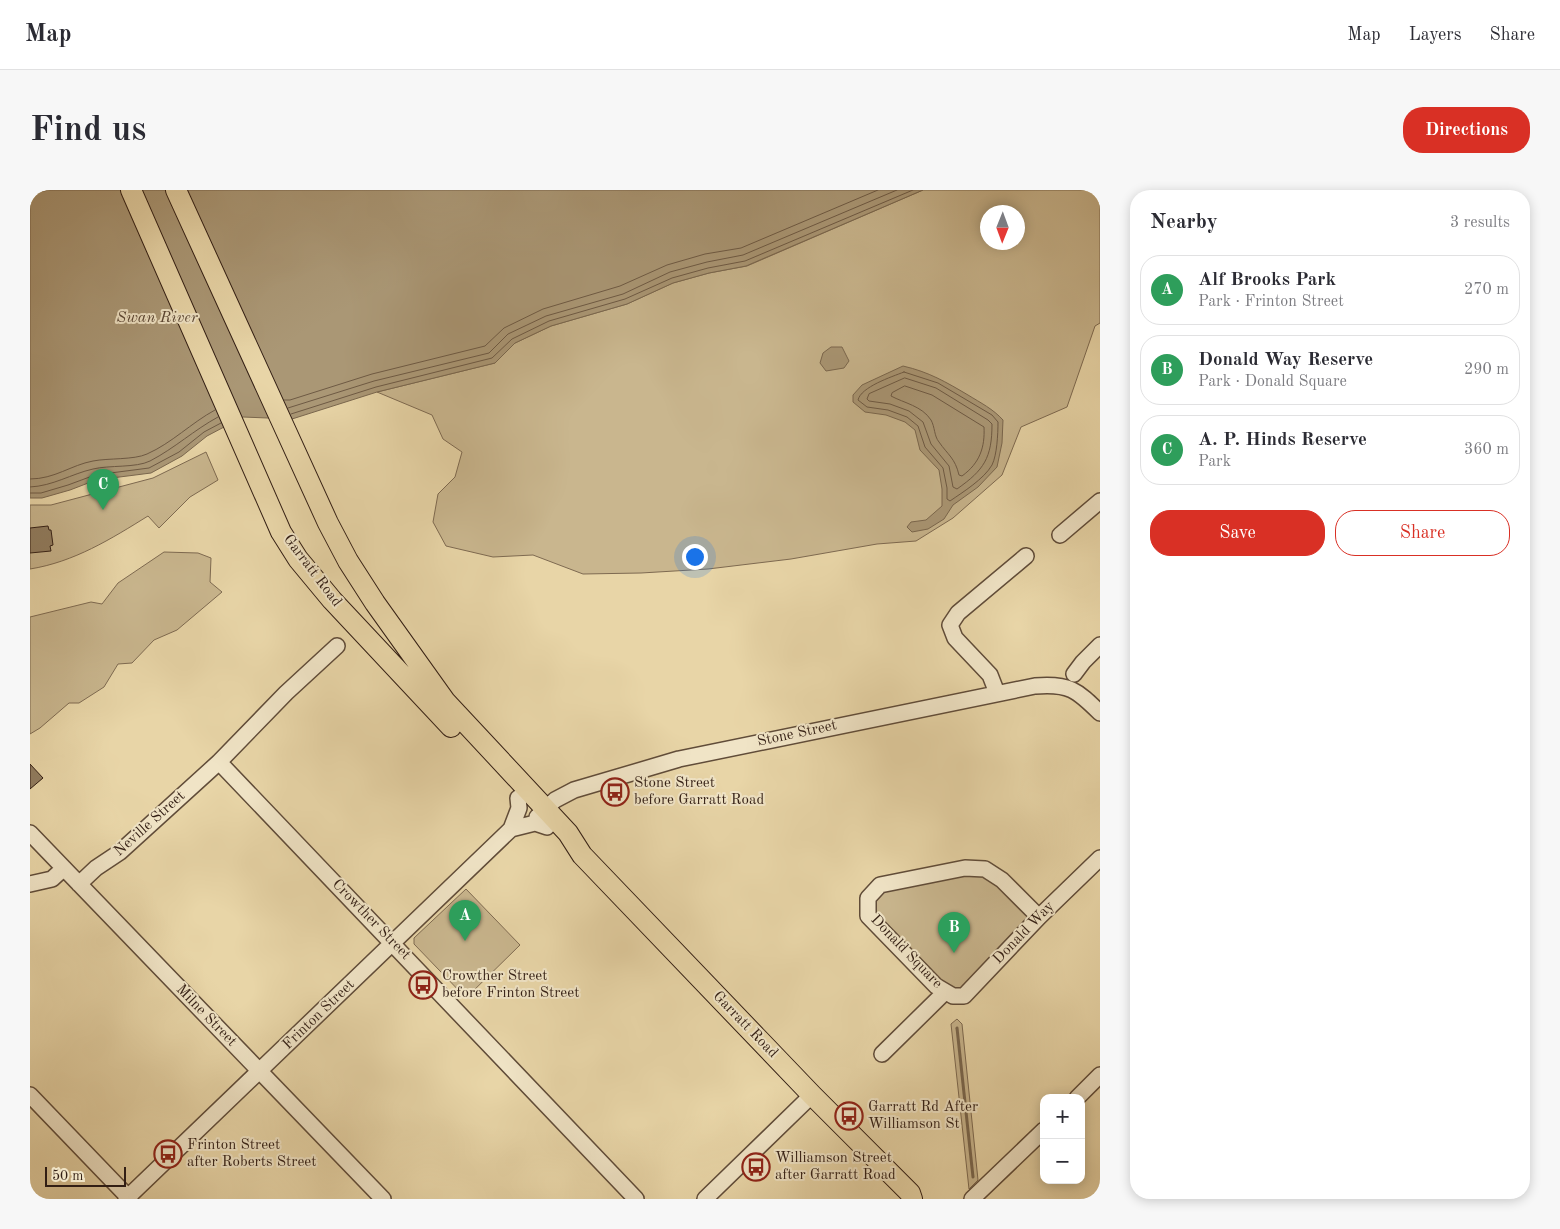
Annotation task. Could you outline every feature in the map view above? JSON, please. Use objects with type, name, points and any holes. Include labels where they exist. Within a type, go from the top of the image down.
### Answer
[{"type":"main road","name":"Garratt Road","points":[[131,190],[281,532],[298,559],[332,600],[518,798],[543,818],[568,833],[582,855],[812,1096],[916,1197]]},
{"type":"main road","name":"Garratt Road","points":[[176,190],[328,523],[344,553],[394,631],[445,701],[543,818]]},
{"type":"street","points":[[1060,535],[1100,501]]},
{"type":"street","points":[[996,693],[990,675],[955,638],[950,625],[958,613],[1026,556]]},
{"type":"street","points":[[1100,645],[1083,662],[1071,681],[1100,712]]},
{"type":"street","points":[[219,762],[286,693],[337,646]]},
{"type":"street","name":"Stone Street","points":[[543,818],[562,795],[679,759],[996,693],[1071,681]]},
{"type":"street","name":"Neville Street","points":[[79,884],[96,868],[120,852],[219,762]]},
{"type":"street","name":"Crowther Street","points":[[219,762],[636,1199]]},
{"type":"street","name":"Frinton Street","points":[[128,1198],[511,829],[519,808],[518,798]]},
{"type":"street","points":[[511,829],[535,824],[543,818]]},
{"type":"street","name":"Milne Street","points":[[30,833],[383,1199]]},
{"type":"street","name":"Donald Way","points":[[945,992],[953,996],[964,996],[1100,858]]},
{"type":"street","points":[[30,884],[52,879],[64,868]]},
{"type":"street","name":"Donald Square","points":[[945,992],[936,986],[868,916],[868,898],[880,885],[966,868],[985,869],[1002,880],[1039,918]]},
{"type":"street","points":[[882,1054],[945,992]]},
{"type":"street","points":[[1081,1094],[1100,1075]]},
{"type":"street","points":[[30,1095],[128,1198]]},
{"type":"street","points":[[705,1199],[812,1096]]},
{"type":"street","points":[[972,1199],[1040,1134]]},
{"type":"shaded area","points":[[923,190],[1100,190],[1100,323],[1095,326],[1067,407],[1021,427],[1002,475],[953,518],[916,541],[877,544],[791,559],[708,569],[583,574],[533,555],[493,557],[446,546],[433,522],[438,494],[455,477],[462,452],[443,439],[432,415],[377,392],[495,363],[515,343],[551,326],[627,304],[673,283],[709,273],[747,266]]},
{"type":"shaded area","points":[[206,452],[218,480],[190,497],[159,528],[148,516],[106,541],[77,555],[46,566],[30,569],[30,505],[51,505],[153,478]]},
{"type":"shaded area","points":[[164,552],[198,553],[211,558],[210,582],[222,592],[177,630],[154,640],[132,663],[118,664],[104,687],[79,703],[69,703],[40,728],[30,734],[30,617],[91,602],[102,604],[118,583]]},
{"type":"shaded area","points":[[965,868],[1002,880],[1041,913],[953,996],[868,916],[880,885]]},
{"type":"shaded area","points":[[466,889],[520,945],[466,998],[414,944],[414,938]]},
{"type":"shaded area","points":[[957,1019],[962,1024],[978,1180],[969,1189],[951,1024]]},
{"type":"water","name":"Swan River","points":[[49,190],[923,190],[746,266],[709,273],[673,283],[627,304],[551,326],[515,343],[495,363],[377,392],[292,419],[243,417],[207,436],[182,456],[151,473],[96,480],[42,498],[30,498],[30,194]]},
{"type":"water","points":[[831,347],[842,347],[849,361],[844,368],[826,371],[820,363],[823,353]]},
{"type":"water","points":[[903,366],[929,374],[960,390],[987,406],[1003,420],[1002,443],[997,467],[978,487],[953,505],[944,519],[928,529],[912,532],[907,527],[911,522],[926,520],[942,506],[939,470],[920,450],[915,430],[905,422],[886,415],[865,412],[853,402],[853,395],[862,385]]},
{"type":"building","points":[[48,526],[49,530],[51,530],[53,545],[50,546],[51,551],[30,553],[30,528]]},
{"type":"building","points":[[30,764],[43,778],[30,789]]},
{"type":"waterway","points":[[957,1028],[973,1177]]},
{"type":"place","name":"A. P. Hinds Reserve","points":[[103,510]]},
{"type":"place","name":"Stone Street before Garratt Road","points":[[615,792]]},
{"type":"place","name":"Alf Brooks Park","points":[[465,941]]},
{"type":"place","name":"Donald Way Reserve","points":[[954,953]]},
{"type":"place","name":"Crowther Street before Frinton Street","points":[[423,985]]},
{"type":"place","name":"Garratt Rd After Williamson St","points":[[849,1116]]},
{"type":"place","name":"Frinton Street after Roberts Street","points":[[168,1154]]},
{"type":"place","name":"Williamson Street after Garratt Road","points":[[756,1167]]}]
